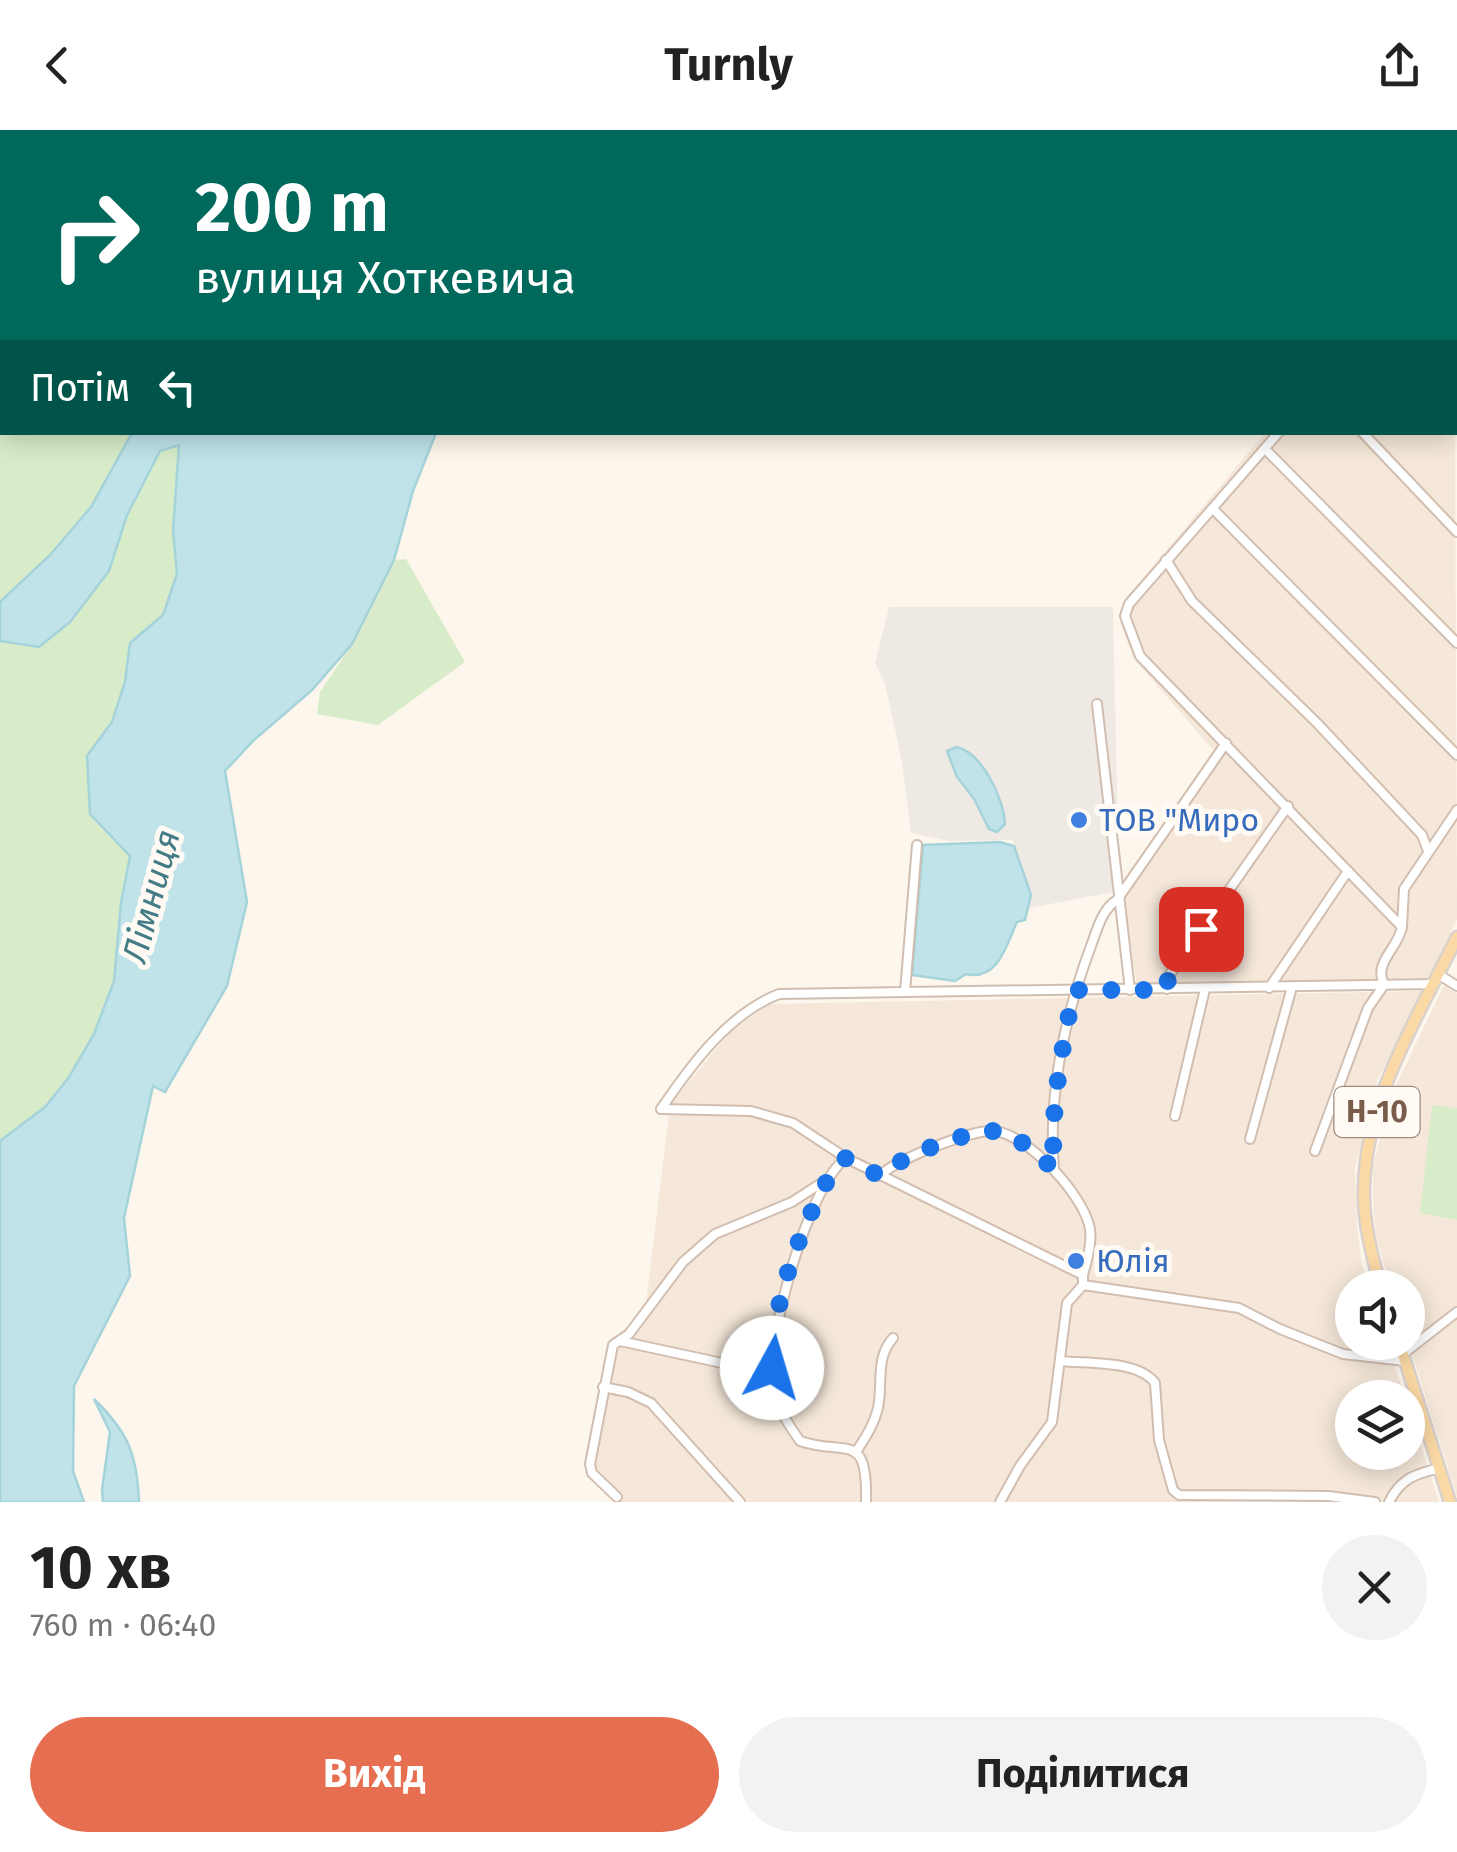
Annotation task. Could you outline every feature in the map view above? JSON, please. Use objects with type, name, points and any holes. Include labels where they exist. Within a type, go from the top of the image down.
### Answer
[{"type":"main road","name":"Н-10","points":[[1377,1270],[1365,1218],[1370,1136],[1394,1067],[1457,937]]},
{"type":"main road","points":[[1405,1360],[1450,1502]]},
{"type":"street","points":[[1277,435],[1129,604],[1125,616],[1140,656],[1402,926]]},
{"type":"street","points":[[1365,435],[1457,532]]},
{"type":"street","points":[[1266,449],[1457,643]]},
{"type":"street","points":[[1213,509],[1457,754]]},
{"type":"street","points":[[1166,560],[1192,601],[1317,723],[1422,834],[1428,851]]},
{"type":"street","points":[[1097,704],[1130,990]]},
{"type":"street","points":[[1054,1169],[1052,1136],[1074,990],[1108,906],[1117,900],[1226,743]]},
{"type":"street","points":[[1167,990],[1168,977],[1288,806]]},
{"type":"street","points":[[1384,986],[1381,965],[1400,938],[1404,890],[1457,810]]},
{"type":"street","points":[[905,992],[917,844]]},
{"type":"street","points":[[1269,988],[1348,871]]},
{"type":"street","points":[[1335,1350],[1239,1308],[1083,1280],[846,1158],[793,1122],[751,1111],[661,1109],[682,1078],[739,1015],[778,994],[1384,986],[1436,980],[1457,986]]},
{"type":"street","points":[[1315,1151],[1368,1008],[1384,986]]},
{"type":"street","points":[[1250,1139],[1292,987]]},
{"type":"street","points":[[1175,1116],[1205,989]]},
{"type":"street","points":[[880,1176],[909,1156],[990,1130],[1006,1133],[1054,1169],[1090,1225],[1083,1280],[1067,1303],[1052,1422],[1000,1502]]},
{"type":"street","points":[[846,1158],[836,1165],[829,1178],[780,1300],[772,1346],[772,1389],[800,1440],[856,1452],[865,1469],[866,1502]]},
{"type":"street","points":[[626,1502],[615,1497],[592,1473],[590,1464],[609,1354],[629,1334],[683,1262],[716,1234],[792,1202],[829,1178]]},
{"type":"street","points":[[1425,1335],[1457,1312]]},
{"type":"street","points":[[856,1452],[877,1412],[878,1376],[893,1338]]},
{"type":"street","points":[[619,1340],[722,1363],[772,1389]]},
{"type":"street","points":[[1061,1361],[1136,1369],[1150,1376],[1155,1384],[1159,1440],[1173,1490],[1179,1495],[1343,1496],[1375,1502]]},
{"type":"street","points":[[603,1386],[628,1392],[651,1404],[740,1502]]},
{"type":"street","points":[[1389,1502],[1396,1488],[1410,1475],[1440,1468]]},
{"type":"shaded area","points":[[1263,435],[1455,435],[1457,919],[1429,978],[1137,986],[1122,887],[1214,751],[1134,659],[1120,623],[1125,599]]},
{"type":"shaded area","points":[[889,607],[1113,607],[1119,891],[1029,908],[1031,895],[1013,840],[949,841],[911,833],[902,762],[885,683],[875,663]]},
{"type":"shaded area","points":[[1444,985],[1457,994],[1457,1497],[1425,1395],[1425,1380],[1420,1380],[1414,1360],[1425,1360],[1425,1270],[1386,1270],[1376,1237],[1373,1166],[1390,1098]]},
{"type":"shaded area","points":[[1423,991],[1378,1079],[1355,1168],[1364,1270],[1335,1270],[1335,1360],[1393,1360],[1399,1380],[1335,1380],[1335,1470],[1425,1470],[1425,1458],[1439,1502],[613,1502],[612,1490],[594,1466],[612,1353],[646,1303],[670,1105],[729,1033],[769,1004]]},
{"type":"green space","points":[[0,435],[131,435],[91,506],[50,555],[0,602]]},
{"type":"green space","points":[[179,444],[173,531],[177,574],[163,615],[130,643],[125,682],[112,723],[87,756],[90,814],[130,856],[114,981],[94,1034],[69,1077],[45,1108],[0,1141],[0,641],[39,647],[109,570],[127,515],[160,450]]},
{"type":"green space","points":[[406,559],[465,662],[378,725],[317,714],[320,692],[352,644],[394,560]]},
{"type":"green space","points":[[1432,1105],[1457,1108],[1457,1220],[1420,1213]]},
{"type":"water","name":"Лімниця","points":[[131,435],[435,435],[413,491],[394,560],[352,644],[312,690],[225,771],[247,902],[227,986],[165,1092],[153,1086],[124,1218],[130,1276],[74,1386],[73,1471],[84,1502],[0,1502],[0,1141],[45,1107],[69,1077],[94,1034],[114,981],[130,856],[90,814],[87,756],[112,722],[125,682],[130,643],[163,615],[177,574],[173,531],[179,445],[160,451],[127,515],[109,571],[70,622],[39,647],[0,641],[0,602],[50,555],[91,507]]},
{"type":"water","points":[[956,747],[983,767],[996,790],[1005,824],[997,832],[989,829],[957,777],[947,751]]},
{"type":"water","points":[[1000,842],[1014,846],[1031,895],[1025,920],[1017,922],[999,960],[986,972],[966,974],[955,981],[912,975],[923,845]]},
{"type":"water","points":[[94,1399],[116,1423],[129,1446],[139,1502],[103,1502],[110,1432]]},
{"type":"place","name":"ТОВ \"Миро","points":[[1079,820]]},
{"type":"place","name":"Юлія","points":[[1076,1261]]},
{"type":"route","points":[[772,1368],[780,1300],[799,1245],[836,1165],[846,1158],[880,1176],[909,1156],[990,1130],[1006,1133],[1054,1169],[1052,1136],[1074,990],[1167,990],[1168,977],[1201,929]]}]
